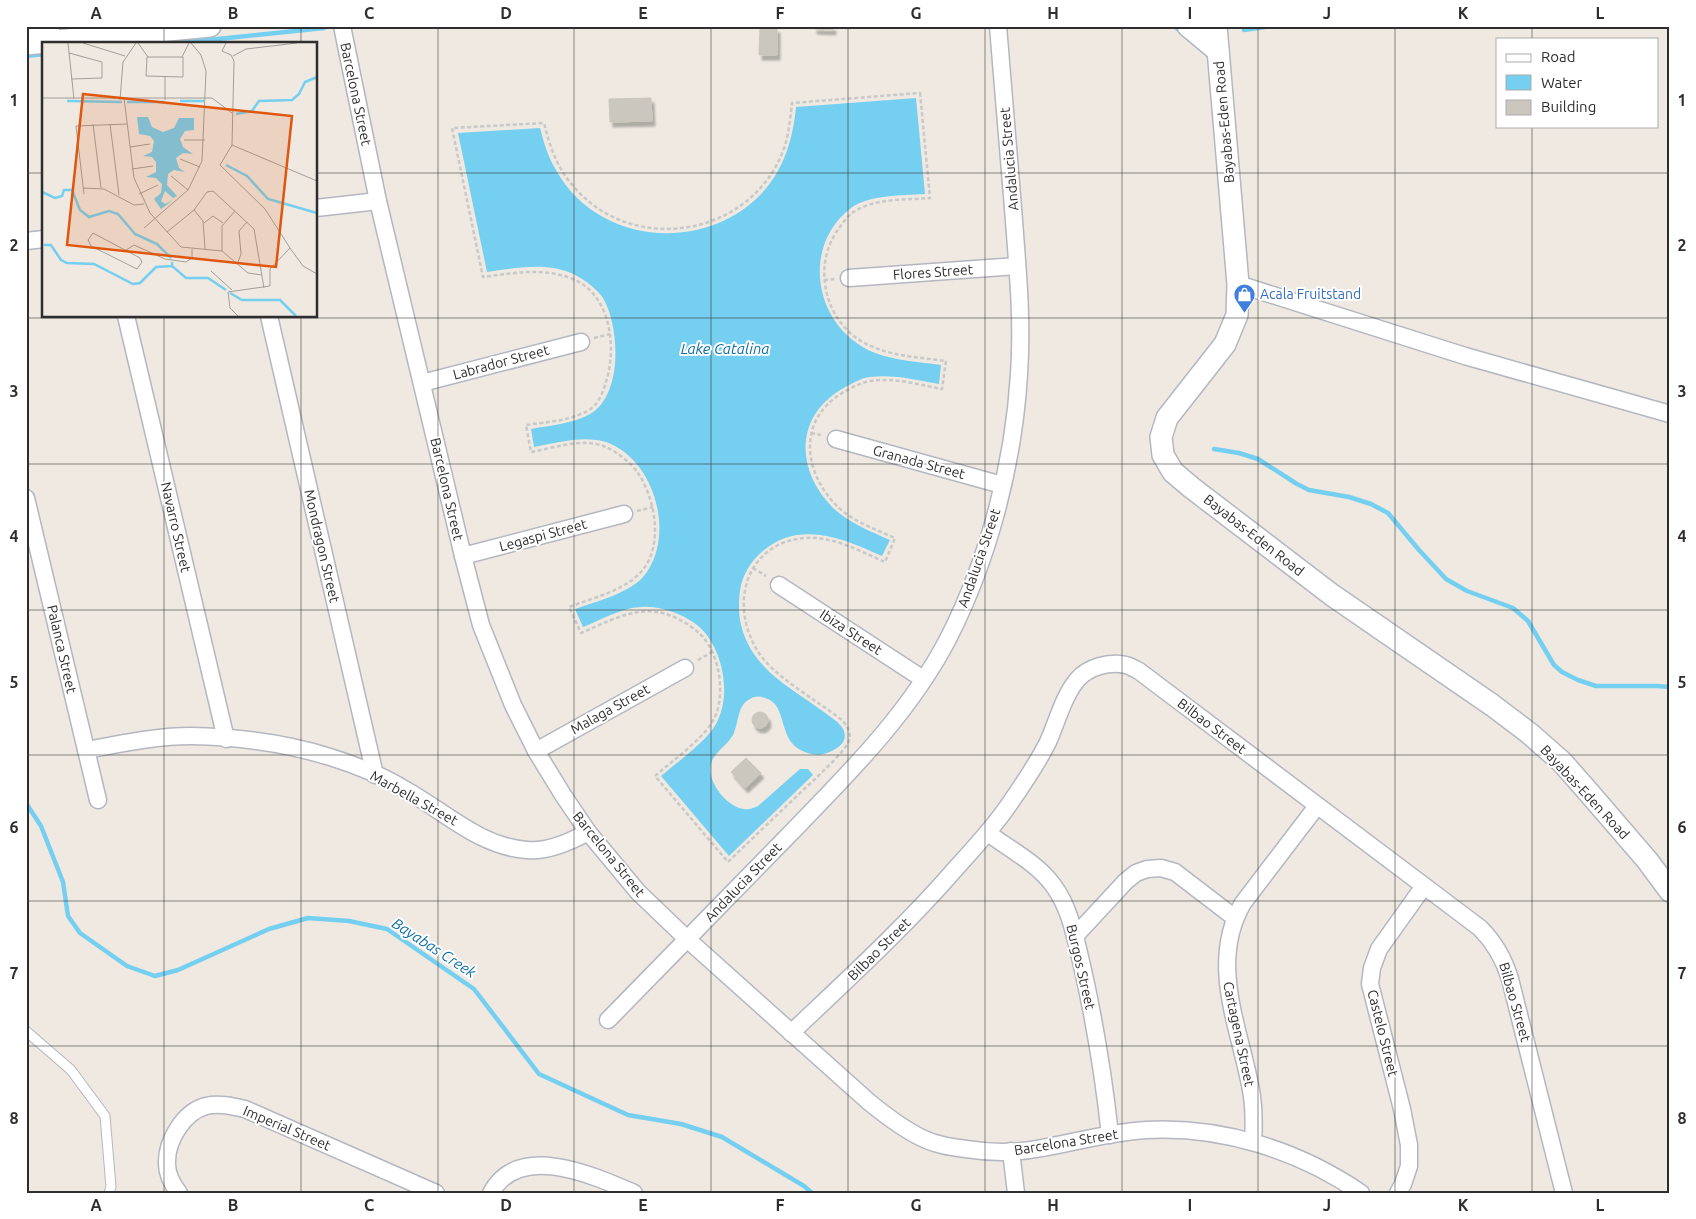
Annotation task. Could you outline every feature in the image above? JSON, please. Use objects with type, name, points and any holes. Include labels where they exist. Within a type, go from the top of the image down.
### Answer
[{"type":"street","points":[[26,28],[49,26]]},
{"type":"street","points":[[46,42],[210,26]]},
{"type":"street","name":"Barcelona Street","points":[[342,26],[378,201],[481,625],[513,705],[536,751],[563,796],[588,832],[638,892],[687,940],[869,1102],[922,1138],[947,1147],[1012,1152],[1040,1149],[1144,1130],[1178,1130],[1215,1134],[1253,1141],[1312,1165],[1361,1193]]},
{"type":"street","name":"Andalucia Street","points":[[608,1020],[839,784],[897,717],[948,639],[971,589],[1002,485],[1013,433],[1019,374],[1021,322],[1018,266],[998,26]]},
{"type":"street","name":"Bayabas-Eden Road","points":[[1188,26],[1218,51]]},
{"type":"street","name":"Bayabas-Eden Road","points":[[1215,27],[1238,284],[1237,315],[1225,344],[1167,418],[1161,437],[1163,455],[1173,472],[1332,595],[1492,705],[1529,733],[1562,762],[1584,786],[1647,860],[1670,891]]},
{"type":"street","points":[[26,44],[42,42]]},
{"type":"street","points":[[318,208],[378,201]]},
{"type":"street","points":[[26,241],[42,239]]},
{"type":"street","name":"Flores Street","points":[[849,278],[1018,266]]},
{"type":"street","points":[[1238,284],[1465,356],[1670,414]]},
{"type":"street","name":"Navarro Street","points":[[126,318],[226,739]]},
{"type":"street","name":"Mondragon Street","points":[[269,318],[376,775]]},
{"type":"street","name":"Labrador Street","points":[[422,383],[581,342]]},
{"type":"street","name":"Granada Street","points":[[836,440],[1002,485]]},
{"type":"street","name":"Palanca Street","points":[[26,498],[98,800]]},
{"type":"street","name":"Legaspi Street","points":[[463,556],[624,514]]},
{"type":"street","name":"Ibiza Street","points":[[779,585],[923,679]]},
{"type":"street","name":"Bilbao Street","points":[[791,1033],[893,936],[988,833],[1008,806],[1047,744],[1068,696],[1078,680],[1087,672],[1099,666],[1112,664],[1126,665],[1139,672],[1491,938],[1505,962],[1510,979],[1564,1193]]},
{"type":"street","name":"Malaga Street","points":[[536,751],[685,668]]},
{"type":"street","name":"Marbella Street","points":[[86,750],[125,742],[190,736],[252,740],[338,760],[376,775],[405,789],[480,837],[508,848],[529,851],[548,848],[568,842],[588,832]]},
{"type":"street","name":"Cartagena Street","points":[[1253,1141],[1254,1118],[1252,1096],[1228,987],[1226,962],[1229,938],[1234,918],[1253,889],[1317,806]]},
{"type":"street","name":"Burgos Street","points":[[988,833],[1042,873],[1053,885],[1062,900],[1075,936],[1097,1041],[1110,1135]]},
{"type":"street","points":[[1075,936],[1126,880],[1136,873],[1147,869],[1161,868],[1175,872],[1234,918]]},
{"type":"street","name":"Castelo Street","points":[[1398,1193],[1404,1184],[1409,1166],[1409,1145],[1402,1109],[1370,984],[1372,968],[1379,949],[1424,886]]},
{"type":"street","name":"Imperial Street","points":[[179,1193],[171,1183],[167,1164],[169,1150],[178,1128],[190,1114],[205,1106],[223,1104],[245,1109],[436,1193]]},
{"type":"street","points":[[1012,1152],[1016,1193]]},
{"type":"street","points":[[491,1193],[497,1183],[518,1170],[539,1165],[565,1168],[634,1193]]},
{"type":"lane","points":[[26,1031],[71,1070],[104,1116],[111,1187],[109,1193]]},
{"type":"path","points":[[920,93],[930,198],[867,205],[853,212],[842,223],[827,251],[824,264],[824,280],[826,295],[833,309],[842,324],[857,338],[872,346],[890,352],[946,361],[942,389],[887,381],[870,381],[853,387],[834,398],[820,412],[811,432],[809,451],[813,470],[835,504],[866,525],[895,538],[885,562],[831,541],[817,538],[786,542],[763,556],[753,568],[746,581],[743,597],[744,615],[749,634],[758,652],[772,668],[842,720],[850,733],[849,741],[845,747],[824,770],[728,862],[655,776],[712,723],[719,699],[717,669],[712,652],[702,636],[691,627],[658,612],[641,611],[627,614],[581,633],[569,607],[617,589],[630,582],[648,563],[654,546],[653,506],[647,487],[637,471],[621,456],[605,447],[591,443],[531,452],[526,425],[570,418],[589,410],[598,401],[610,368],[612,352],[605,314],[598,299],[589,290],[574,280],[565,277],[547,272],[524,271],[483,277],[452,128],[544,123],[551,149],[560,170],[574,188],[591,204],[610,216],[632,225],[654,229],[677,229],[700,226],[721,218],[741,206],[758,190],[772,172],[783,152],[789,130],[792,103],[920,93]]},
{"type":"water","name":"Lake Catalina","points":[[916,98],[925,194],[877,198],[859,203],[851,208],[836,222],[827,239],[821,257],[820,275],[823,294],[829,312],[854,341],[884,356],[941,365],[939,384],[914,379],[879,376],[856,381],[826,401],[815,414],[808,429],[807,461],[812,478],[821,493],[833,508],[846,518],[890,540],[882,556],[859,546],[823,535],[798,535],[785,538],[768,547],[753,561],[746,572],[740,589],[739,614],[745,638],[751,649],[761,663],[777,679],[837,722],[843,729],[845,736],[841,744],[832,751],[818,755],[808,753],[796,747],[790,740],[781,715],[772,702],[763,697],[758,697],[752,698],[743,705],[733,735],[713,758],[712,763],[712,779],[725,799],[738,807],[751,809],[758,806],[800,769],[808,769],[813,775],[729,856],[661,776],[712,731],[721,713],[724,690],[723,678],[721,665],[712,643],[706,634],[693,622],[667,610],[649,607],[634,608],[583,627],[575,609],[611,596],[637,583],[653,560],[658,541],[659,521],[656,501],[648,482],[637,465],[623,451],[606,442],[579,439],[534,447],[531,429],[569,422],[590,414],[601,405],[613,377],[615,360],[615,342],[609,311],[603,298],[595,288],[566,271],[555,268],[533,267],[487,272],[458,133],[540,128],[548,155],[556,170],[574,195],[597,214],[624,226],[653,232],[683,232],[712,226],[738,213],[762,193],[782,164],[793,131],[796,107]]},
{"type":"building","points":[[814,26],[833,26],[833,30],[814,29]]},
{"type":"building","points":[[760,27],[777,28],[777,55],[759,55]]},
{"type":"building","points":[[651,98],[652,121],[610,122],[609,99]]},
{"type":"building","points":[[760,712],[768,720],[760,728],[752,720]]},
{"type":"building","points":[[746,758],[761,773],[745,788],[731,772]]},
{"type":"waterway","points":[[1174,26],[1183,33]]},
{"type":"waterway","points":[[1244,30],[1272,26]]},
{"type":"waterway","points":[[189,42],[324,28]]},
{"type":"waterway","points":[[26,56],[42,54]]},
{"type":"waterway","points":[[1214,449],[1239,453],[1258,459],[1309,490],[1349,497],[1371,504],[1388,513],[1446,579],[1467,591],[1513,608],[1528,621],[1554,665],[1562,672],[1596,686],[1670,687]]},
{"type":"waterway","name":"Bayabas Creek","points":[[26,803],[41,826],[63,882],[68,916],[80,933],[127,966],[155,976],[178,970],[269,929],[308,918],[349,921],[387,929],[474,989],[539,1074],[628,1115],[681,1124],[722,1137],[804,1186],[812,1193]]},
{"type":"place","name":"Acala Fruitstand","points":[[1244,313]]}]
